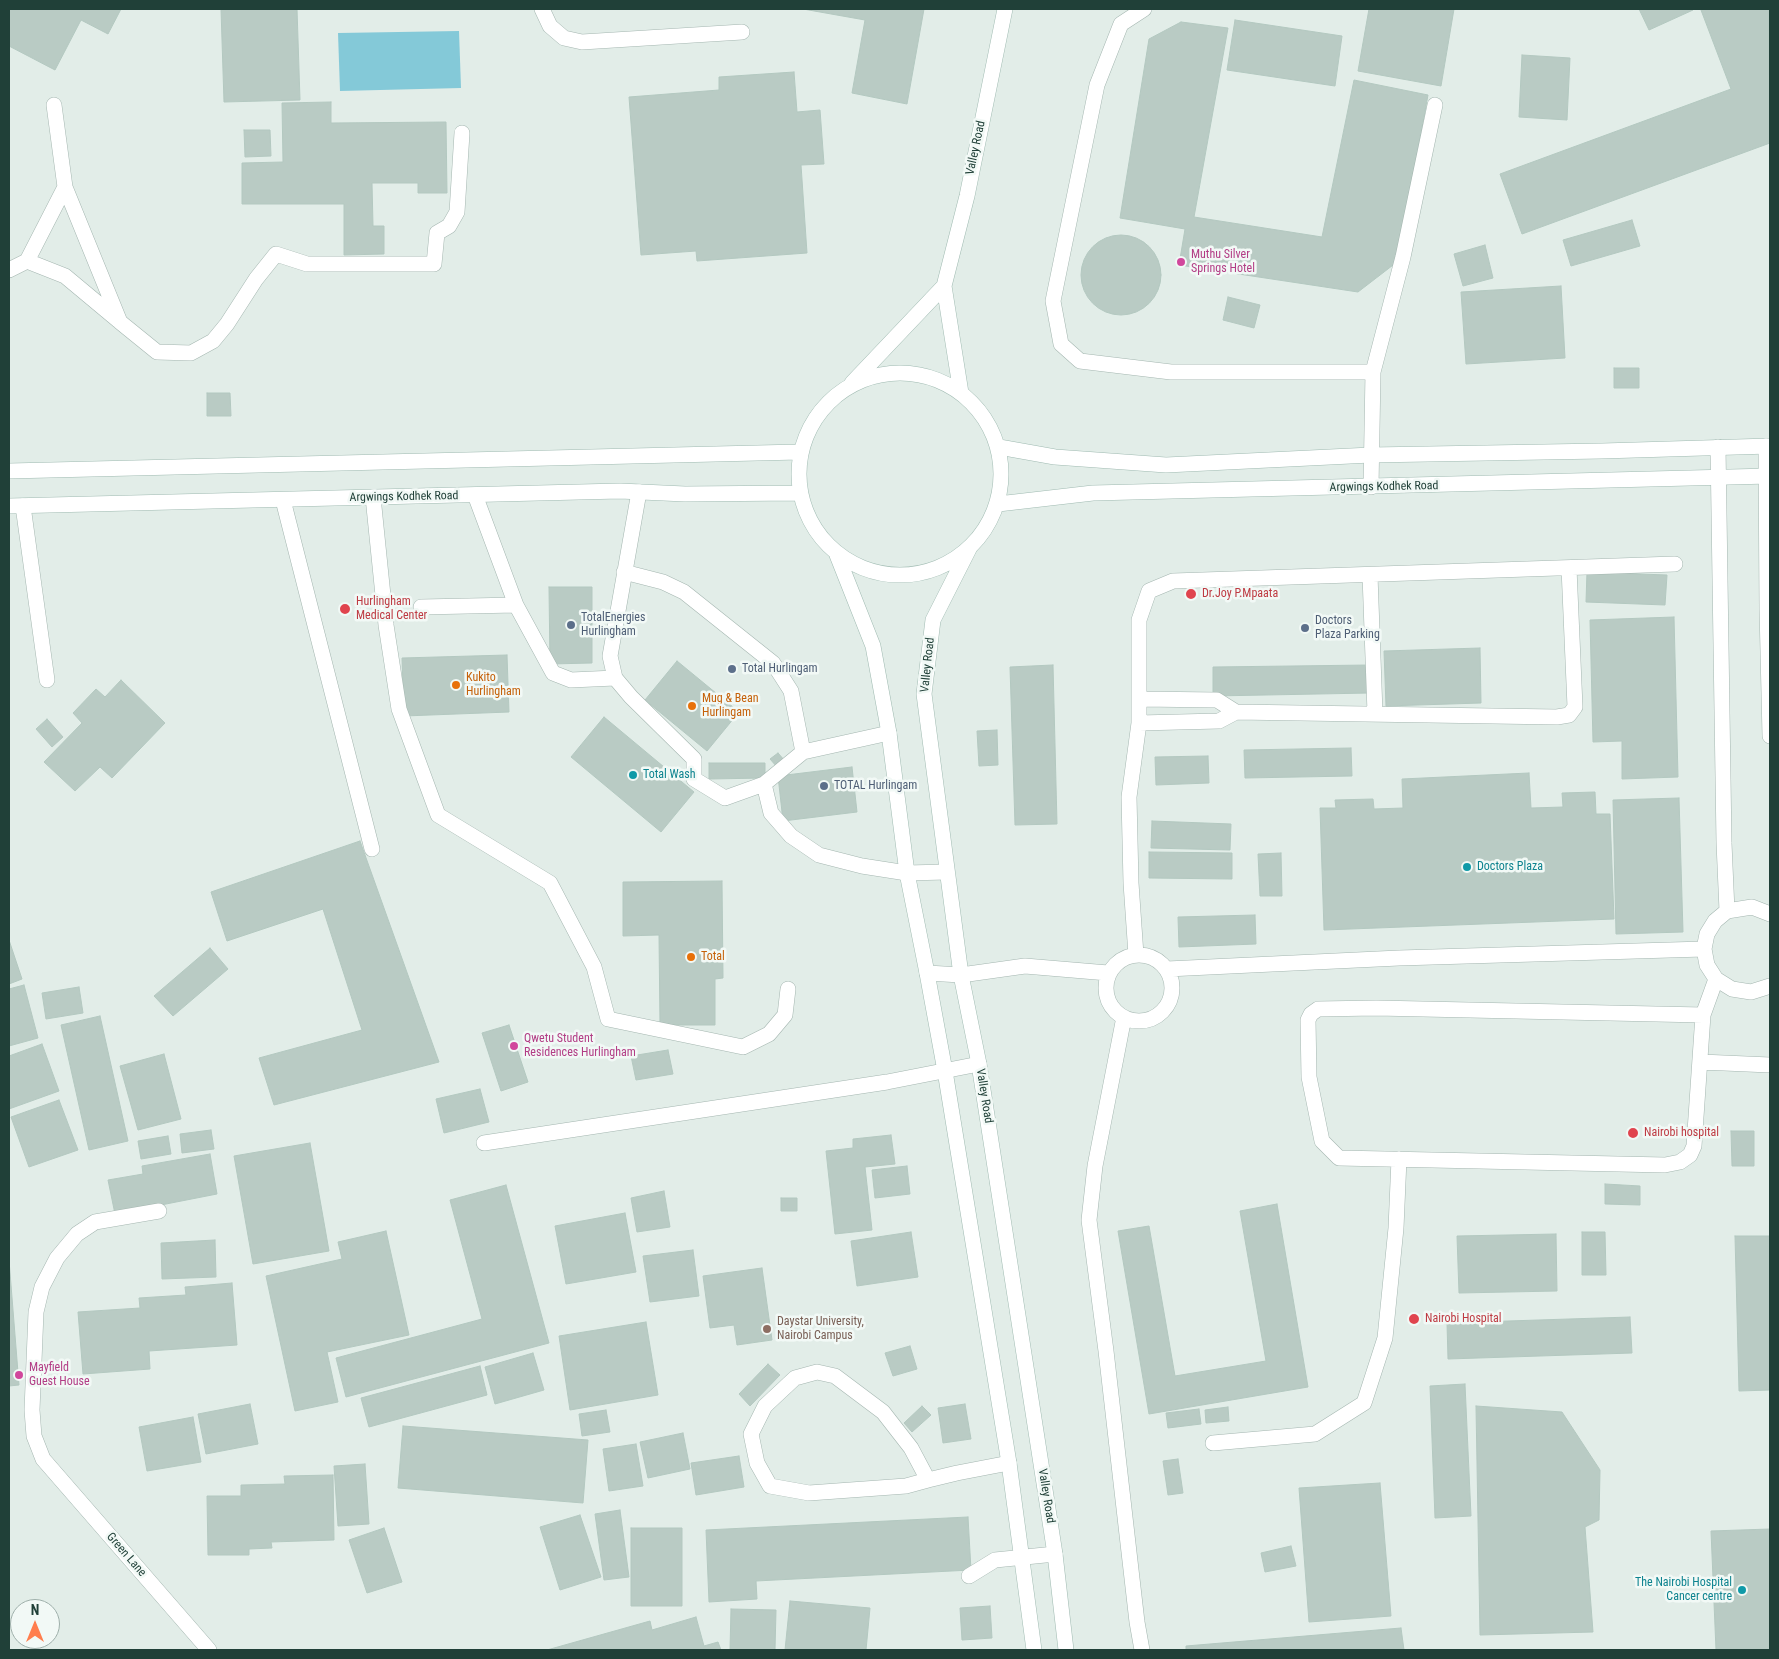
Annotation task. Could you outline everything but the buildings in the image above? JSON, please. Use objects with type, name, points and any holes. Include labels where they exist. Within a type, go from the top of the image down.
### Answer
[{"type":"main road","points":[[542,9],[550,26],[564,38],[582,42],[742,32]]},
{"type":"main road","name":"Valley Road","points":[[961,393],[944,286],[967,196],[1005,9]]},
{"type":"main road","points":[[1144,9],[1121,24],[1097,85],[1053,301],[1061,344],[1080,361],[1171,372],[1373,372]]},
{"type":"main road","points":[[54,105],[65,187],[120,322]]},
{"type":"main road","points":[[1371,487],[1373,372],[1403,257],[1435,105]]},
{"type":"main road","points":[[27,261],[65,276],[157,352],[190,353],[213,341],[227,324],[256,279],[276,254],[307,264],[434,264],[437,233],[449,226],[458,212],[462,133]]},
{"type":"main road","points":[[9,270],[27,261],[65,187]]},
{"type":"main road","name":"Valley Road","points":[[852,384],[944,286]]},
{"type":"main road","points":[[897,372],[942,381],[961,393],[978,408],[991,426],[999,447],[1002,466],[1002,485],[998,504],[990,522],[970,549],[940,568],[904,576],[869,571],[837,554],[812,528],[799,493],[797,473],[799,452],[810,425],[828,401],[852,384],[897,372]]},
{"type":"main road","points":[[1718,446],[1720,478],[1724,843],[1727,911]]},
{"type":"main road","points":[[999,447],[1055,457],[1166,465],[1371,455],[1768,446],[1770,736]]},
{"type":"main road","points":[[9,471],[799,452]]},
{"type":"main road","name":"Argwings Kodhek Road","points":[[998,504],[1092,493],[1768,476]]},
{"type":"main road","name":"Argwings Kodhek Road","points":[[16,506],[620,491],[685,494],[799,493]]},
{"type":"main road","points":[[639,492],[610,656],[615,678],[631,697],[694,759],[694,779],[725,798],[764,784],[803,752],[890,733]]},
{"type":"main road","points":[[475,495],[516,605],[553,673],[571,680],[615,678]]},
{"type":"main road","points":[[374,497],[386,625],[399,709],[438,815],[550,883],[594,967],[608,1019],[743,1047],[769,1034],[785,1015],[788,990]]},
{"type":"main road","points":[[283,500],[372,850]]},
{"type":"main road","points":[[16,506],[47,680]]},
{"type":"main road","name":"Valley Road","points":[[970,549],[933,620],[924,694],[961,975],[979,1064],[1055,1554],[1066,1650]]},
{"type":"main road","points":[[837,554],[873,646],[890,733],[907,874],[928,973],[945,1071],[1009,1463],[1034,1650]]},
{"type":"main road","points":[[1136,955],[1131,883],[1129,797],[1139,723],[1139,620],[1150,590],[1173,581],[1675,564]]},
{"type":"main road","points":[[1139,723],[1219,721],[1236,712],[1557,717],[1569,715],[1575,707],[1569,568]]},
{"type":"main road","points":[[624,572],[663,582],[684,592],[773,663],[790,691],[803,752]]},
{"type":"main road","points":[[1370,574],[1375,713]]},
{"type":"main road","points":[[421,606],[516,605]]},
{"type":"main road","points":[[1140,699],[1217,700],[1236,712]]},
{"type":"main road","points":[[764,784],[771,813],[791,836],[819,855],[862,866],[907,874],[946,872]]},
{"type":"main road","points":[[1770,914],[1752,907],[1727,911],[1715,921],[1707,934],[1704,949],[1708,966],[1716,979],[1732,990],[1751,992],[1770,986]]},
{"type":"main road","points":[[1167,970],[1399,958],[1704,949]]},
{"type":"main road","points":[[1136,955],[1154,958],[1167,970],[1172,986],[1168,1003],[1157,1016],[1141,1021],[1124,1018],[1111,1007],[1105,991],[1108,974],[1120,960],[1136,955]]},
{"type":"main road","points":[[928,973],[961,975],[1025,966],[1108,974]]},
{"type":"main road","points":[[1703,1015],[1376,1008],[1318,1009],[1311,1014],[1308,1020],[1309,1077],[1322,1141],[1339,1158],[1665,1165],[1680,1162],[1690,1155],[1694,1146],[1703,1015],[1716,979]]},
{"type":"main road","points":[[1124,1018],[1095,1166],[1088,1220],[1106,1351],[1137,1622],[1142,1650]]},
{"type":"main road","points":[[1701,1062],[1770,1065]]},
{"type":"main road","points":[[484,1143],[945,1071],[979,1064]]},
{"type":"main road","points":[[1213,1443],[1315,1434],[1364,1403],[1385,1338],[1396,1228],[1399,1159]]},
{"type":"main road","name":"Green Lane","points":[[159,1211],[95,1222],[77,1234],[56,1258],[42,1287],[36,1312],[32,1410],[34,1436],[43,1459],[209,1650]]},
{"type":"main road","points":[[928,1480],[911,1448],[883,1412],[835,1376],[817,1372],[795,1378],[765,1406],[751,1434],[757,1463],[770,1486],[809,1493],[906,1486],[1009,1463]]},
{"type":"main road","points":[[970,1576],[995,1560],[1055,1554]]},
{"type":"water","points":[[459,31],[461,88],[340,91],[338,33]]},
{"type":"place","name":"Muthu Silver Springs Hotel","points":[[1181,262]]},
{"type":"place","name":"Dr.Joy P.Mpaata","points":[[1191,594]]},
{"type":"place","name":"Hurlingham Medical Center","points":[[345,609]]},
{"type":"place","name":"TotalEnergies Hurlingham","points":[[571,625]]},
{"type":"place","name":"Doctors Plaza Parking","points":[[1305,628]]},
{"type":"place","name":"Total Hurlingam","points":[[732,669]]},
{"type":"place","name":"Kukito Hurlingham","points":[[456,685]]},
{"type":"place","name":"Mug & Bean Hurlingam","points":[[692,706]]},
{"type":"place","name":"Total Wash","points":[[633,775]]},
{"type":"place","name":"TOTAL Hurlingam","points":[[824,786]]},
{"type":"place","name":"Doctors Plaza","points":[[1467,867]]},
{"type":"place","name":"Total","points":[[691,957]]},
{"type":"place","name":"Qwetu Student Residences Hurlingham","points":[[514,1046]]},
{"type":"place","name":"Nairobi hospital","points":[[1633,1133]]},
{"type":"place","name":"Nairobi Hospital","points":[[1414,1319]]},
{"type":"place","name":"Daystar University, Nairobi Campus","points":[[767,1329]]},
{"type":"place","name":"Mayfield Guest House","points":[[19,1375]]},
{"type":"place","name":"The Nairobi Hospital Cancer centre","points":[[1742,1590]]}]
